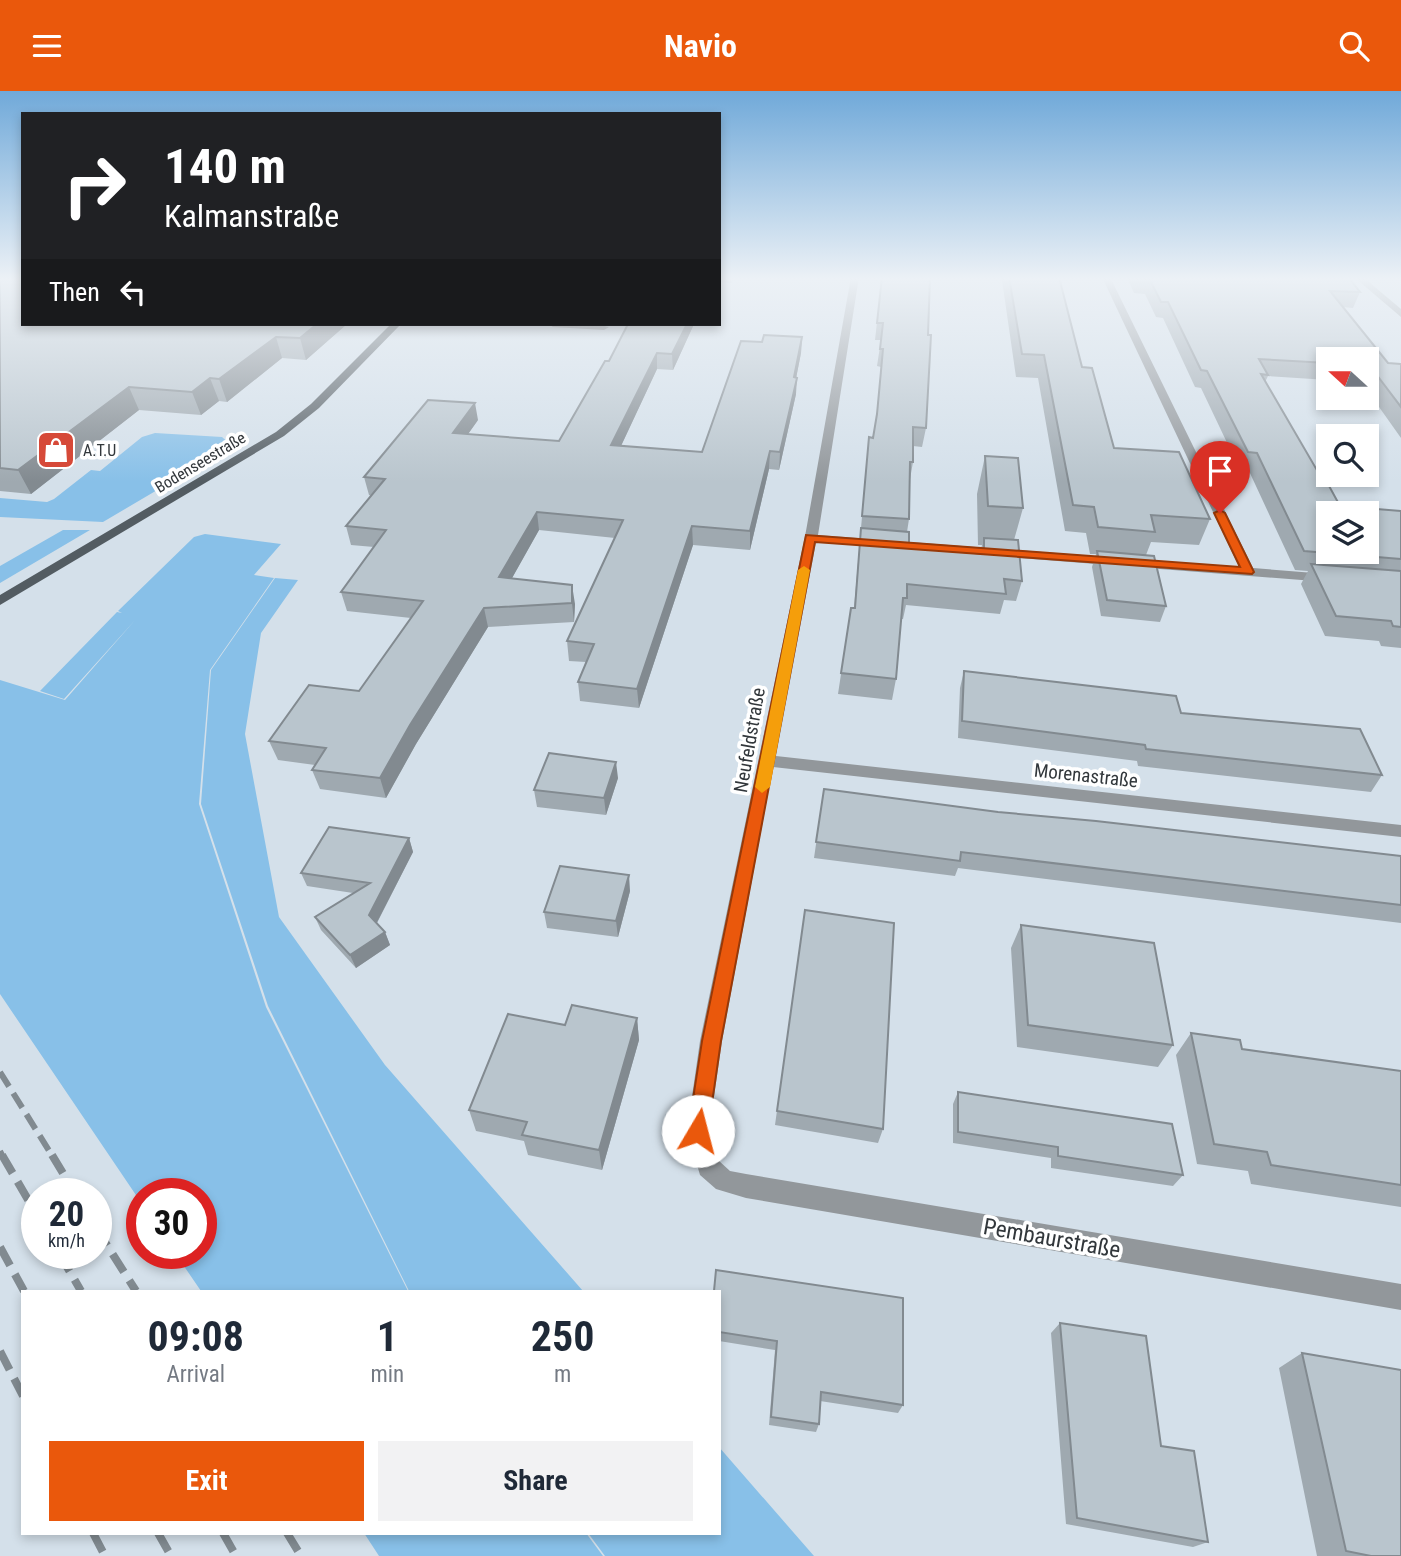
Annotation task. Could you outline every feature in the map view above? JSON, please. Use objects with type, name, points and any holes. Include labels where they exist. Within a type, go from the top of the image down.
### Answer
[{"type":"main road","name":"Bodenseestraße","points":[[0,601],[280,434],[315,406],[375,345]]},
{"type":"street","name":"Neufeldstraße","points":[[708,1167],[698,1131],[711,1041],[810,538],[843,345]]},
{"type":"street","points":[[1139,345],[1248,572]]},
{"type":"street","points":[[810,538],[1345,580]]},
{"type":"street","name":"Morenastraße","points":[[767,761],[1401,831]]},
{"type":"street","name":"Pembaurstraße","points":[[708,1167],[724,1181],[746,1186],[1401,1297]]},
{"type":"shaded area","points":[[155,433],[222,437],[230,444],[220,453],[103,522],[0,517],[0,498],[47,502],[91,470],[100,471],[142,437]]},
{"type":"shaded area","points":[[63,530],[90,530],[0,583],[0,566]]},
{"type":"shaded area","points":[[205,534],[281,544],[254,575],[274,578],[210,670],[199,804],[266,1007],[408,1290],[200,1290],[186,1269],[217,1269],[217,1178],[126,1178],[126,1180],[0,994],[0,680],[65,700],[136,619],[64,699],[40,691],[117,612],[122,613],[118,611],[194,537]]},
{"type":"shaded area","points":[[275,578],[298,580],[261,633],[245,734],[279,917],[385,1065],[582,1290],[409,1290],[268,1006],[201,804],[211,670]]},
{"type":"shaded area","points":[[721,1449],[814,1556],[605,1556],[589,1535],[721,1535]]},
{"type":"shaded area","points":[[365,1535],[587,1535],[603,1556],[379,1556]]},
{"type":"building","points":[[0,345],[265,345],[219,379],[210,378],[192,392],[129,387],[18,470],[0,468]]},
{"type":"building","points":[[617,345],[676,345],[672,354],[657,353],[611,445],[702,452],[739,345],[800,345],[794,377],[797,378],[780,452],[770,451],[750,531],[692,526],[637,689],[578,682],[594,644],[567,641],[623,520],[537,512],[499,577],[572,585],[572,603],[484,608],[380,778],[312,770],[326,748],[269,741],[309,685],[359,691],[423,601],[341,592],[386,530],[346,526],[385,479],[364,477],[428,400],[475,403],[453,433],[559,441],[605,361],[609,361]]},
{"type":"building","points":[[880,345],[930,345],[926,428],[913,427],[909,519],[862,516],[869,437],[873,438],[877,414],[883,349],[880,349]]},
{"type":"building","points":[[1021,345],[1076,345],[1082,367],[1092,368],[1114,448],[1179,452],[1210,519],[1151,515],[1155,532],[1098,527],[1094,507],[1073,505],[1044,355],[1022,354]]},
{"type":"building","points":[[1189,345],[1375,347],[1316,347],[1316,362],[1259,359],[1268,375],[1261,374],[1316,469],[1316,487],[1330,487],[1337,501],[1316,501],[1316,552],[1304,551],[1257,453],[1248,452],[1207,371],[1201,370]]},
{"type":"building","points":[[1379,352],[1388,363],[1401,364],[1401,407],[1379,378]]},
{"type":"building","points":[[985,456],[1018,458],[1023,508],[988,506]]},
{"type":"building","points":[[1379,509],[1401,511],[1401,559],[1379,557]]},
{"type":"building","points":[[861,528],[909,532],[909,547],[984,554],[984,538],[1018,540],[1022,581],[1004,579],[1006,594],[907,584],[907,598],[903,598],[896,679],[841,673],[851,608],[855,608]]},
{"type":"building","points":[[1097,551],[1154,556],[1166,606],[1107,600]]},
{"type":"building","points":[[1311,564],[1401,571],[1401,627],[1393,626],[1391,621],[1336,616]]},
{"type":"building","points":[[964,671],[1176,696],[1181,713],[1360,729],[1382,775],[1146,749],[1145,745],[962,721]]},
{"type":"building","points":[[549,753],[616,762],[604,798],[534,790]]},
{"type":"building","points":[[824,789],[998,812],[1401,856],[1401,905],[961,852],[960,861],[816,842]]},
{"type":"building","points":[[329,827],[409,838],[369,915],[385,932],[350,955],[315,917],[370,883],[301,873]]},
{"type":"building","points":[[560,866],[629,875],[616,921],[544,912]]},
{"type":"building","points":[[805,910],[894,923],[883,1129],[777,1111]]},
{"type":"building","points":[[1021,925],[1154,943],[1173,1045],[1028,1025]]},
{"type":"building","points":[[572,1005],[637,1018],[599,1150],[522,1135],[527,1122],[469,1110],[508,1014],[565,1025]]},
{"type":"building","points":[[1191,1033],[1240,1040],[1242,1049],[1401,1071],[1401,1185],[1271,1165],[1267,1152],[1214,1144]]},
{"type":"building","points":[[958,1092],[1172,1124],[1183,1175],[1058,1156],[1058,1147],[958,1132]]},
{"type":"building","points":[[716,1270],[903,1298],[903,1405],[821,1392],[819,1424],[771,1417],[777,1341],[721,1332],[721,1290],[714,1290]]},
{"type":"building","points":[[1060,1323],[1146,1336],[1161,1446],[1194,1451],[1208,1542],[1077,1518]]},
{"type":"building","points":[[1302,1353],[1401,1370],[1401,1556],[1371,1556],[1346,1551]]},
{"type":"railway","points":[[0,1072],[53,1157]]},
{"type":"railway","points":[[0,1151],[2,1155]]},
{"type":"railway","points":[[2,1155],[21,1188]]},
{"type":"railway","points":[[52,1155],[66,1178]]},
{"type":"railway","points":[[0,1247],[23,1290]]},
{"type":"railway","points":[[112,1253],[135,1290]]},
{"type":"railway","points":[[68,1269],[80,1290]]},
{"type":"railway","points":[[0,1351],[21,1392]]},
{"type":"railway","points":[[94,1535],[105,1556]]},
{"type":"railway","points":[[159,1535],[171,1556]]},
{"type":"railway","points":[[224,1535],[236,1556]]},
{"type":"railway","points":[[288,1535],[301,1556]]},
{"type":"slow traffic","points":[[762,787],[804,570]]},
{"type":"place","name":"A.T.U","points":[[56,450]]},
{"type":"route","points":[[698,1131],[711,1041],[810,538],[1248,572],[1220,513]]}]
